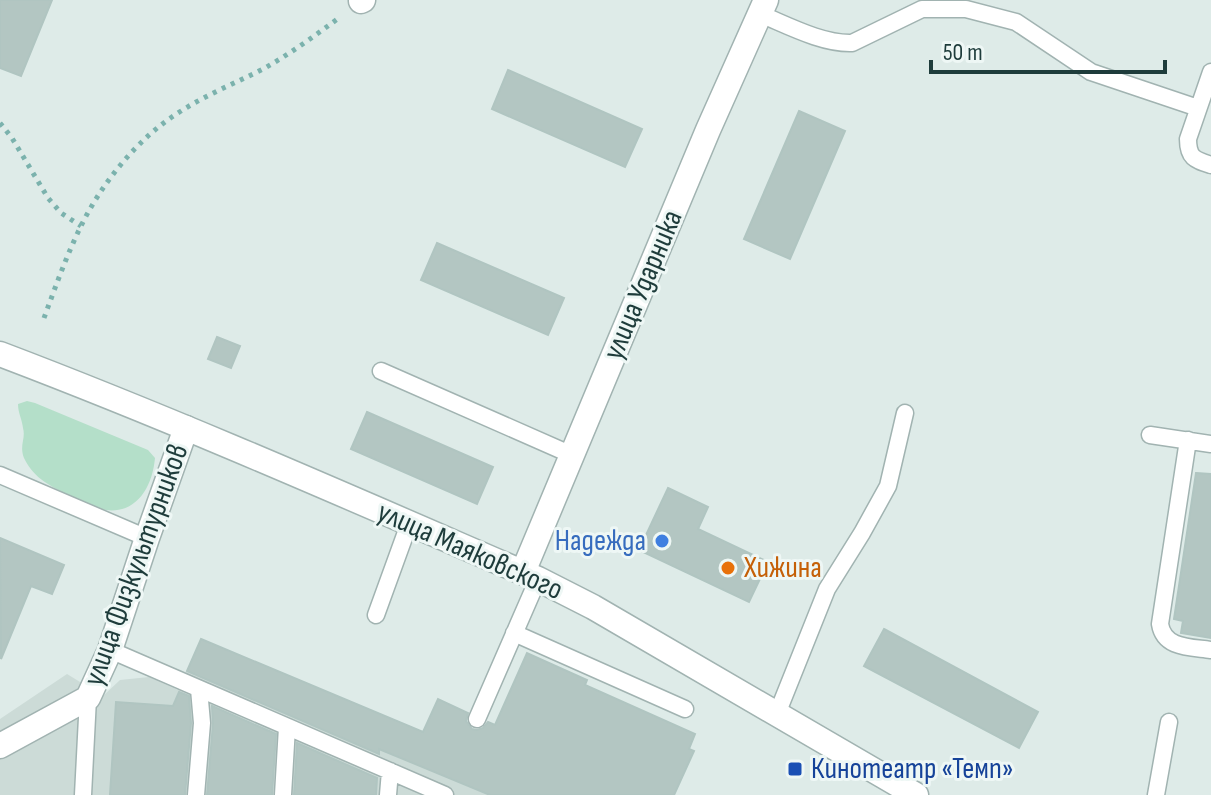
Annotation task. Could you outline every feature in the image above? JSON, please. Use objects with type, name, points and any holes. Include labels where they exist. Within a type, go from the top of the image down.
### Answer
[{"type":"street","name":"улица Ударника","points":[[531,576],[572,455],[763,7]]},
{"type":"street","name":"улица Маяковского","points":[[0,354],[186,428],[531,576],[593,607],[916,795]]},
{"type":"street","name":"улица Физкультурников","points":[[0,746],[88,698],[110,650],[186,428]]},
{"type":"lane","points":[[763,7],[839,44],[852,43],[922,9],[966,9],[1016,22],[1091,72],[1198,108]]},
{"type":"lane","points":[[1211,72],[1188,139],[1188,149],[1195,160],[1211,165]]},
{"type":"lane","points":[[381,371],[572,455]]},
{"type":"lane","points":[[777,714],[827,589],[888,486],[905,413]]},
{"type":"lane","points":[[1150,435],[1211,444]]},
{"type":"lane","points":[[1188,440],[1160,624],[1161,633],[1167,641],[1211,650]]},
{"type":"lane","points":[[0,475],[147,538]]},
{"type":"lane","points":[[376,615],[409,524]]},
{"type":"lane","points":[[477,719],[514,633],[531,576]]},
{"type":"lane","points":[[514,633],[685,709]]},
{"type":"lane","points":[[110,650],[445,795]]},
{"type":"lane","points":[[196,795],[202,723],[199,689]]},
{"type":"lane","points":[[83,795],[88,698]]},
{"type":"lane","points":[[1156,795],[1169,722]]},
{"type":"lane","points":[[283,795],[287,727]]},
{"type":"lane","points":[[388,795],[390,771]]},
{"type":"path","points":[[44,318],[81,226],[103,189],[145,139],[178,113],[266,67],[315,36],[362,1]]},
{"type":"path","points":[[0,123],[48,198],[61,213],[81,226]]},
{"type":"shaded area","points":[[201,639],[448,742],[613,795],[0,795],[0,719],[67,674],[103,696],[120,680],[149,677],[178,690]]},
{"type":"green space","points":[[27,401],[148,450],[155,458],[150,480],[140,498],[123,509],[100,509],[38,477],[23,453],[24,432],[18,404]]},
{"type":"building","points":[[0,0],[52,0],[21,76],[0,68]]},
{"type":"building","points":[[508,70],[642,129],[625,167],[492,109]]},
{"type":"building","points":[[799,111],[845,131],[790,259],[744,239]]},
{"type":"building","points":[[437,243],[564,298],[548,335],[421,280]]},
{"type":"building","points":[[217,337],[240,346],[231,368],[208,359]]},
{"type":"building","points":[[367,412],[493,467],[477,504],[351,449]]},
{"type":"building","points":[[1196,473],[1211,474],[1211,638],[1181,633],[1183,621],[1174,619]]},
{"type":"building","points":[[668,488],[708,507],[698,529],[768,562],[749,602],[639,550]]},
{"type":"building","points":[[0,538],[64,565],[52,594],[31,586],[1,659]]},
{"type":"building","points":[[884,629],[1038,712],[1019,748],[864,666]]},
{"type":"building","points":[[201,639],[423,732],[438,699],[468,713],[466,721],[472,729],[483,728],[488,722],[495,725],[527,653],[587,680],[585,685],[695,734],[689,749],[694,751],[674,795],[490,795],[379,749],[379,754],[187,671]]},
{"type":"building","points":[[179,692],[189,696],[191,723],[185,795],[110,795],[116,702],[173,706]]},
{"type":"building","points":[[212,706],[276,734],[272,795],[207,795]]},
{"type":"building","points":[[297,743],[377,778],[376,795],[294,795]]},
{"type":"place","name":"Надежда","points":[[662,541]]},
{"type":"place","name":"Хижина","points":[[728,568]]},
{"type":"place","name":"Кинотеатр «Темп»","points":[[795,769]]}]
